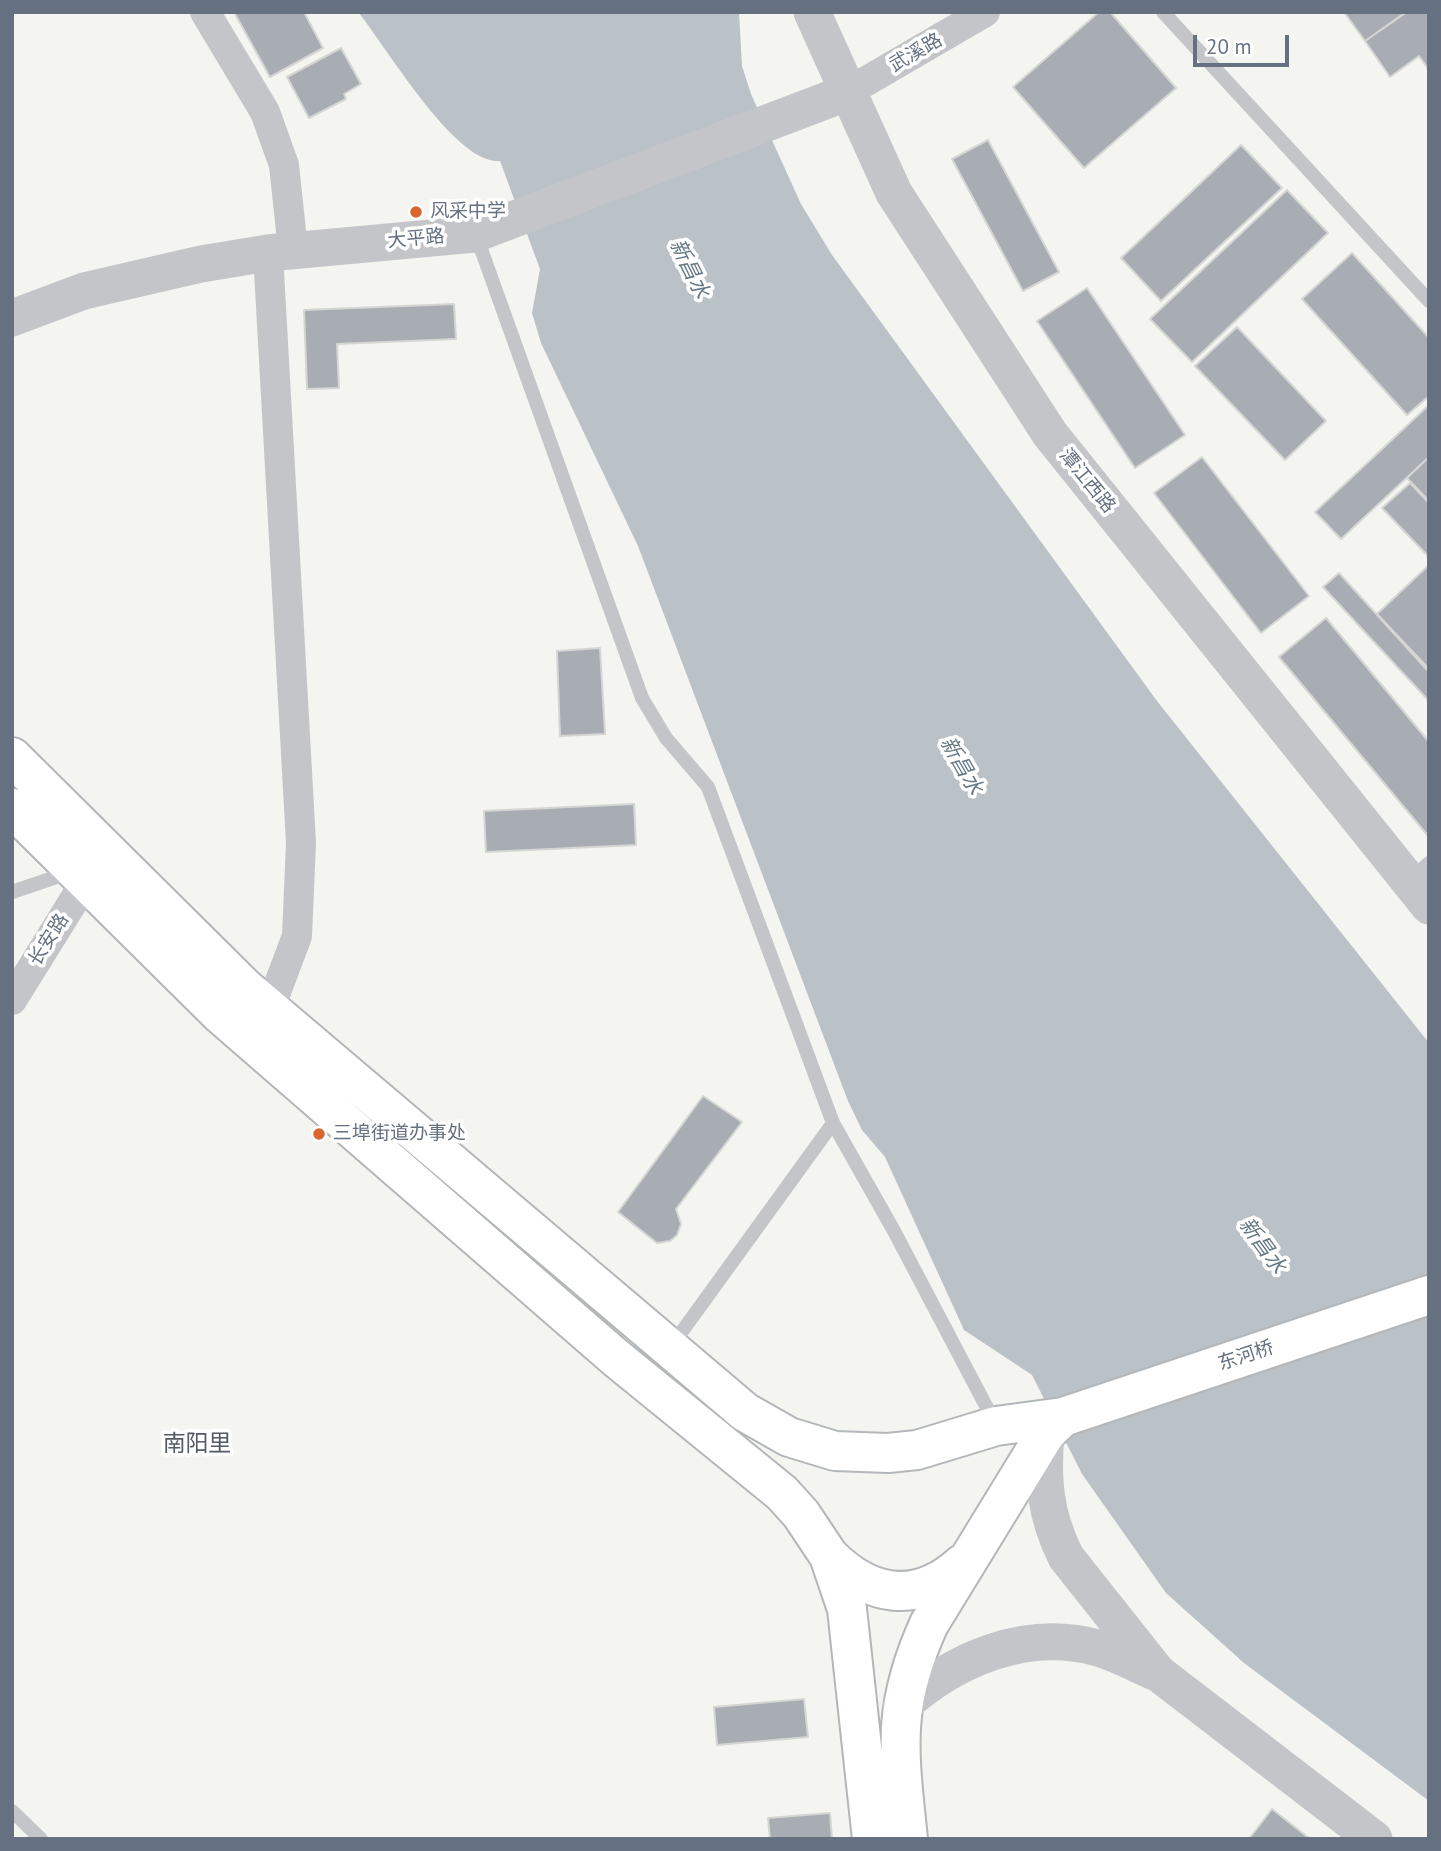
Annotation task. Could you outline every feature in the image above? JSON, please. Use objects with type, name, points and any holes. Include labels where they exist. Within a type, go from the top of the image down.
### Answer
[{"type":"main road","name":"东河桥","points":[[12,757],[270,1008],[745,1412],[789,1437],[835,1451],[888,1453],[917,1450],[996,1426],[1055,1425],[1429,1295]]},
{"type":"main road","points":[[12,808],[221,1015],[616,1358],[782,1493],[801,1514],[829,1556],[847,1609],[872,1839]]},
{"type":"main road","points":[[908,1839],[899,1731],[906,1683],[925,1634],[968,1558],[1055,1425]]},
{"type":"main road","points":[[829,1556],[855,1578],[884,1590],[912,1592],[938,1582],[968,1558]]},
{"type":"street","points":[[205,12],[270,126],[284,165],[281,252],[301,843],[297,936],[270,1008]]},
{"type":"street","name":"潭江西路","points":[[812,12],[846,93],[894,192],[1050,434],[1422,883]]},
{"type":"street","name":"武溪路","points":[[846,93],[985,12]]},
{"type":"street","name":"大平路","points":[[12,318],[84,291],[136,276],[281,252],[475,234],[846,93]]},
{"type":"street","name":"长安路","points":[[12,1000],[81,876]]},
{"type":"street","points":[[1055,1425],[1043,1475],[1045,1498],[1057,1539],[1066,1557],[1158,1673],[1374,1839]]},
{"type":"street","points":[[901,1707],[946,1672],[973,1658],[1029,1643],[1056,1642],[1099,1649],[1158,1673]]},
{"type":"lane","points":[[1163,12],[1429,302]]},
{"type":"lane","points":[[475,234],[642,698],[666,737],[708,787],[833,1123],[894,1231],[996,1426]]},
{"type":"lane","points":[[12,892],[81,876]]},
{"type":"lane","points":[[670,1348],[833,1123]]},
{"type":"lane","points":[[12,1811],[41,1839]]},
{"type":"water","name":"新昌水","points":[[358,12],[739,12],[742,66],[751,94],[801,204],[832,255],[1157,701],[1429,1043],[1429,1801],[1244,1663],[1166,1593],[1082,1474],[1032,1375],[964,1330],[885,1157],[862,1130],[848,1101],[638,546],[541,343],[532,313],[540,269],[500,161],[482,157],[443,125]]},
{"type":"building","points":[[234,12],[304,12],[323,48],[270,77]]},
{"type":"building","points":[[1099,12],[1110,12],[1176,88],[1084,168],[1013,87]]},
{"type":"building","points":[[1344,12],[1406,12],[1365,41]]},
{"type":"building","points":[[1407,12],[1429,12],[1429,70],[1419,56],[1390,77],[1365,41]]},
{"type":"building","points":[[341,48],[361,84],[344,94],[346,99],[309,118],[287,77]]},
{"type":"building","points":[[988,140],[1059,272],[1023,291],[952,159]]},
{"type":"building","points":[[1241,145],[1282,188],[1161,301],[1121,258]]},
{"type":"building","points":[[1287,190],[1328,233],[1192,362],[1150,319]]},
{"type":"building","points":[[1352,253],[1429,338],[1429,396],[1407,415],[1302,299]]},
{"type":"building","points":[[1087,288],[1185,435],[1135,468],[1037,321]]},
{"type":"building","points":[[454,304],[456,339],[337,344],[339,388],[307,389],[304,310]]},
{"type":"building","points":[[1237,327],[1326,421],[1285,460],[1195,366]]},
{"type":"building","points":[[1429,405],[1429,457],[1341,539],[1315,512]]},
{"type":"building","points":[[1202,457],[1309,596],[1261,633],[1154,493]]},
{"type":"building","points":[[1429,457],[1429,501],[1407,478]]},
{"type":"building","points":[[1410,483],[1429,503],[1429,557],[1382,508]]},
{"type":"building","points":[[1429,565],[1429,669],[1377,614]]},
{"type":"building","points":[[1339,573],[1429,672],[1429,701],[1323,587]]},
{"type":"building","points":[[1326,618],[1429,742],[1429,837],[1279,657]]},
{"type":"building","points":[[600,648],[605,734],[560,736],[557,651]]},
{"type":"building","points":[[634,804],[636,845],[486,852],[484,811]]},
{"type":"building","points":[[703,1096],[742,1122],[676,1209],[681,1224],[677,1235],[670,1241],[657,1243],[618,1212]]},
{"type":"building","points":[[804,1699],[808,1737],[717,1745],[714,1707]]},
{"type":"building","points":[[1272,1809],[1310,1839],[1249,1839]]},
{"type":"building","points":[[830,1813],[832,1839],[770,1839],[768,1818]]},
{"type":"place","name":"风采中学","points":[[416,212]]},
{"type":"place","name":"三埠街道办事处","points":[[319,1134]]},
{"type":"district","name":"南阳里","points":[[197,1444]]}]
